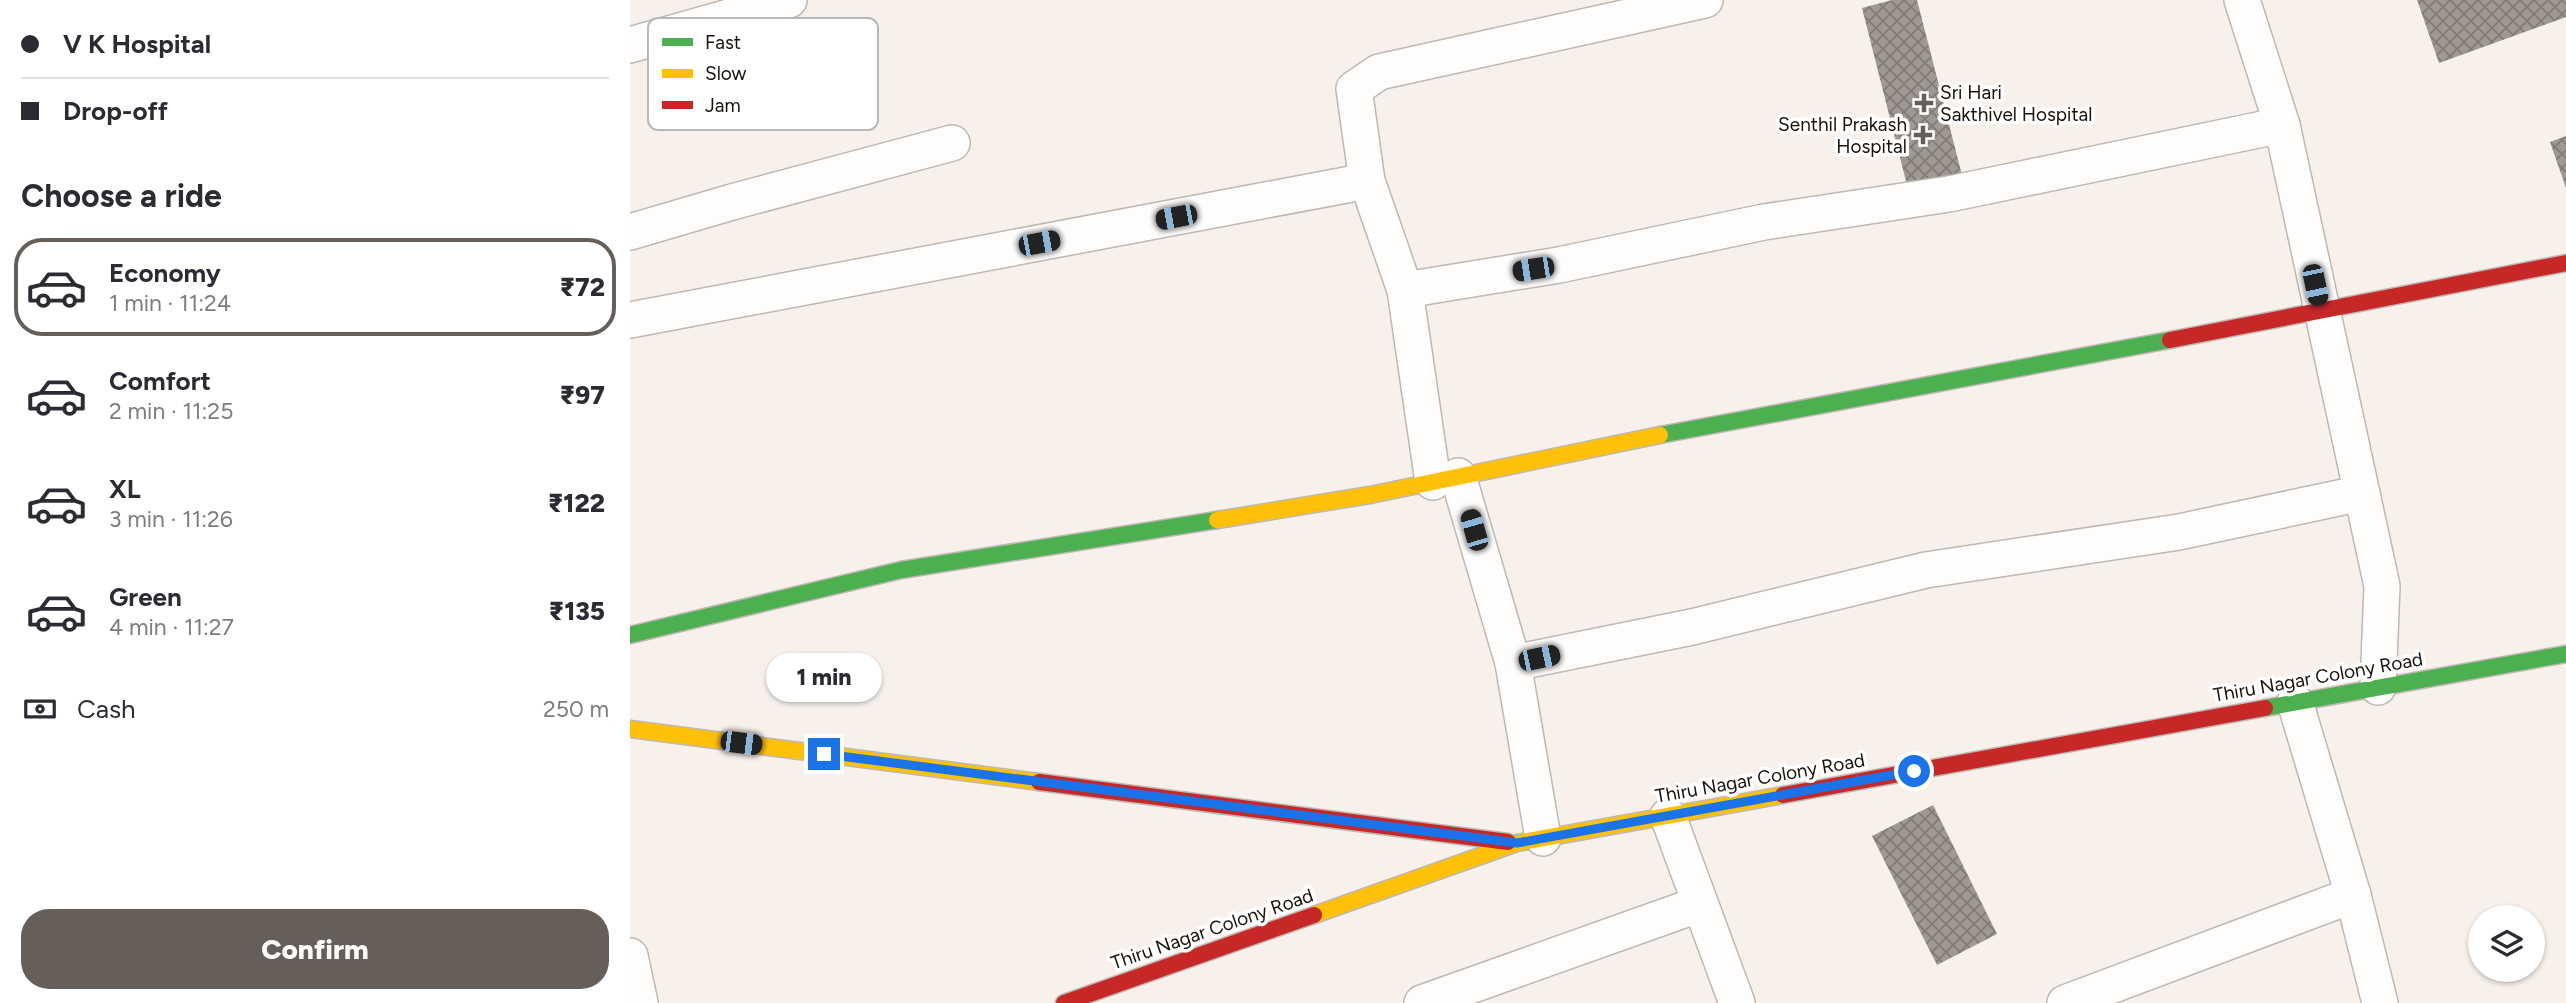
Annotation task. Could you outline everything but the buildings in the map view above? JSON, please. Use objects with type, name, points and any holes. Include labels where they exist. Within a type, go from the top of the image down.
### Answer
[{"type":"street","points":[[725,18],[789,0]]},
{"type":"street","points":[[630,729],[1530,841],[1513,663],[1446,479],[1405,290],[1367,181],[1354,89],[1379,72],[1705,0]]},
{"type":"street","points":[[2242,0],[2282,125],[2382,586],[2378,687]]},
{"type":"street","points":[[630,45],[648,40]]},
{"type":"street","points":[[1405,290],[1559,265],[1764,222],[1949,194],[2282,125]]},
{"type":"street","points":[[630,232],[952,143]]},
{"type":"street","points":[[630,320],[1367,181]]},
{"type":"street","points":[[630,635],[901,570],[1370,495],[1704,426],[2566,263]]},
{"type":"street","points":[[1513,663],[1692,627],[1926,570],[2179,532],[2362,493]]},
{"type":"street","name":"Thiru Nagar Colony Road","points":[[1064,1003],[1530,841],[2566,654]]},
{"type":"street","points":[[2295,702],[2353,895],[2380,1003]]},
{"type":"street","points":[[1668,816],[1737,1003]]},
{"type":"street","points":[[2065,1003],[2353,895]]},
{"type":"street","points":[[1422,1003],[1700,904]]},
{"type":"street","points":[[630,956],[640,1003]]},
{"type":"traffic: fast","points":[[1660,435],[2170,340]]},
{"type":"traffic: fast","points":[[630,635],[901,570],[1217,520]]},
{"type":"traffic: fast","points":[[2265,708],[2566,654]]},
{"type":"traffic: slow","points":[[1217,520],[1370,495],[1660,435]]},
{"type":"traffic: slow","points":[[630,729],[1039,782]]},
{"type":"traffic: slow","points":[[1314,915],[1517,843],[1783,795]]},
{"type":"traffic: jam","points":[[2170,340],[2566,263]]},
{"type":"traffic: jam","points":[[1783,795],[2265,708]]},
{"type":"traffic: jam","points":[[1039,782],[1508,842]]},
{"type":"traffic: jam","points":[[1064,1003],[1314,915]]},
{"type":"place","name":"Sri Hari Sakthivel Hospital","points":[[1924,103]]},
{"type":"place","name":"Senthil Prakash Hospital","points":[[1923,135]]},
{"type":"route","points":[[824,754],[1517,843],[1914,771]]}]
